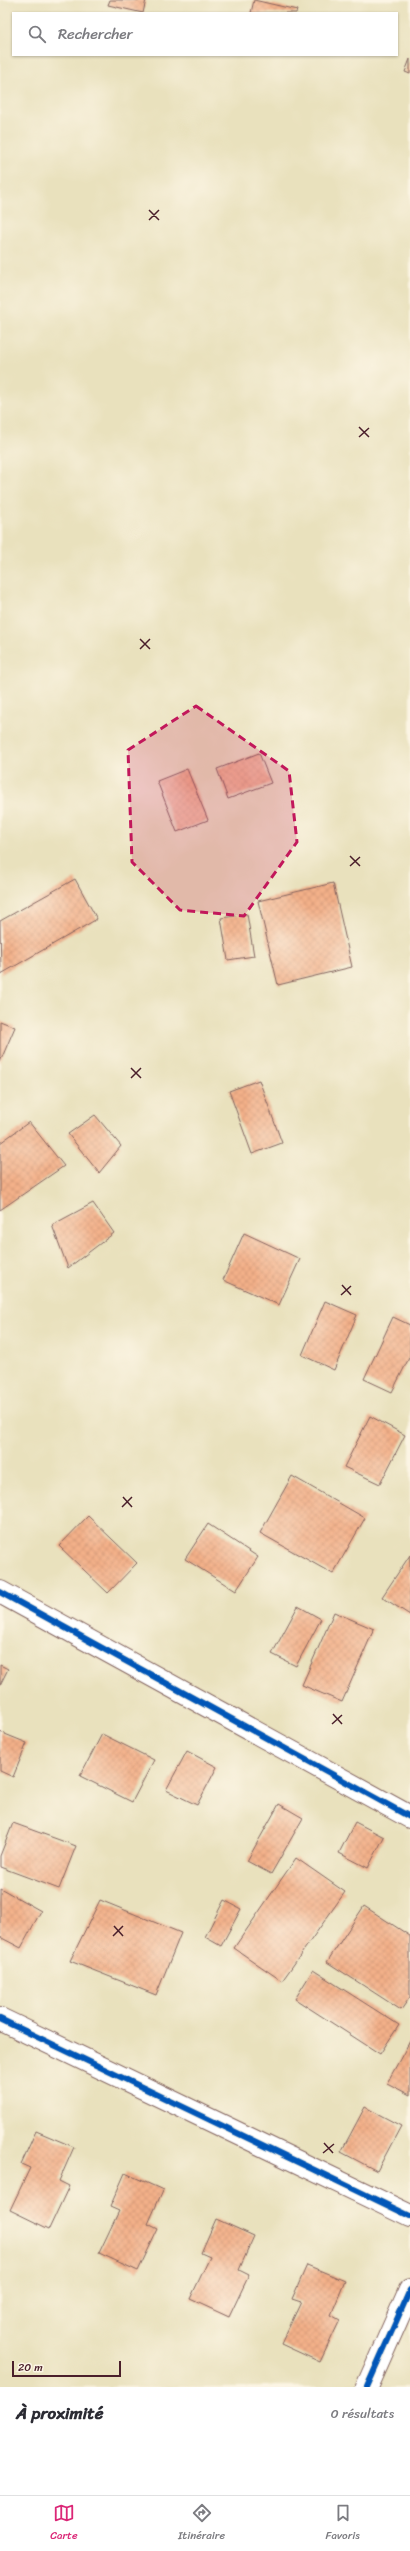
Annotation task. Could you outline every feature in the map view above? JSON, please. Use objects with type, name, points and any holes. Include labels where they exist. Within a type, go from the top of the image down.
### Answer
[{"type":"street","points":[[0,1592],[410,1817]]},
{"type":"street","points":[[0,2020],[410,2216]]},
{"type":"street","points":[[367,2387],[410,2290]]},
{"type":"highlighted area","points":[[196,706],[289,771],[297,842],[244,916],[180,910],[132,862],[128,750]]},
{"type":"building","points":[[110,0],[146,0],[143,12],[108,5]]},
{"type":"building","points":[[254,0],[297,10],[296,12],[251,12]]},
{"type":"building","points":[[410,59],[410,74],[405,72]]},
{"type":"building","points":[[259,753],[271,783],[228,799],[217,769]]},
{"type":"building","points":[[187,769],[208,820],[177,832],[157,781]]},
{"type":"building","points":[[75,879],[97,919],[1,974],[0,921]]},
{"type":"building","points":[[333,883],[352,967],[278,985],[258,901]]},
{"type":"building","points":[[247,914],[254,956],[228,960],[221,918]]},
{"type":"building","points":[[0,1021],[15,1027],[0,1062]]},
{"type":"building","points":[[259,1080],[282,1143],[252,1154],[229,1091]]},
{"type":"building","points":[[95,1115],[121,1146],[99,1173],[68,1134]]},
{"type":"building","points":[[29,1122],[64,1166],[0,1210],[0,1143]]},
{"type":"building","points":[[93,1203],[114,1233],[68,1268],[52,1225]]},
{"type":"building","points":[[244,1233],[300,1259],[279,1305],[223,1280]]},
{"type":"building","points":[[325,1301],[357,1315],[334,1370],[302,1355]]},
{"type":"building","points":[[393,1317],[410,1325],[410,1356],[392,1392],[364,1379]]},
{"type":"building","points":[[370,1416],[405,1435],[380,1484],[344,1467]]},
{"type":"building","points":[[292,1476],[365,1518],[333,1574],[260,1533]]},
{"type":"building","points":[[88,1516],[137,1563],[108,1593],[59,1546]]},
{"type":"building","points":[[208,1524],[258,1557],[236,1591],[185,1559]]},
{"type":"building","points":[[410,1555],[410,1615],[382,1597]]},
{"type":"building","points":[[298,1606],[321,1619],[296,1666],[272,1654]]},
{"type":"building","points":[[334,1612],[374,1629],[342,1702],[302,1685]]},
{"type":"building","points":[[0,1665],[8,1669],[0,1685]]},
{"type":"building","points":[[0,1732],[27,1743],[13,1777],[0,1771]]},
{"type":"building","points":[[102,1734],[154,1760],[132,1802],[80,1776]]},
{"type":"building","points":[[187,1751],[217,1767],[197,1805],[166,1790]]},
{"type":"building","points":[[279,1804],[303,1818],[271,1874],[247,1861]]},
{"type":"building","points":[[355,1822],[384,1837],[368,1868],[339,1853]]},
{"type":"building","points":[[13,1823],[76,1846],[59,1889],[0,1867],[0,1856]]},
{"type":"building","points":[[296,1858],[345,1892],[282,1981],[234,1948]]},
{"type":"building","points":[[0,1888],[41,1911],[21,1948],[0,1937]]},
{"type":"building","points":[[100,1900],[181,1933],[156,1995],[70,1961]]},
{"type":"building","points":[[224,1900],[241,1909],[221,1946],[205,1937]]},
{"type":"building","points":[[364,1906],[410,1936],[410,1997],[401,2010],[327,1962]]},
{"type":"building","points":[[313,1970],[399,2025],[380,2054],[295,1999]]},
{"type":"building","points":[[410,2041],[410,2095],[387,2083]]},
{"type":"building","points":[[365,2107],[401,2126],[377,2171],[341,2152]]},
{"type":"building","points":[[36,2131],[74,2147],[59,2181],[69,2186],[49,2229],[10,2210],[30,2168],[21,2164]]},
{"type":"building","points":[[125,2173],[163,2190],[148,2224],[158,2229],[138,2271],[99,2253],[119,2211],[110,2207]]},
{"type":"building","points":[[216,2219],[254,2236],[239,2270],[249,2275],[229,2317],[190,2299],[210,2257],[201,2253]]},
{"type":"building","points":[[307,2265],[345,2281],[331,2315],[340,2320],[320,2362],[281,2344],[301,2302],[292,2299]]},
{"type":"cycle path","points":[[0,1592],[410,1817]]},
{"type":"cycle path","points":[[0,2019],[410,2216]]},
{"type":"cycle path","points":[[367,2387],[410,2290]]}]
